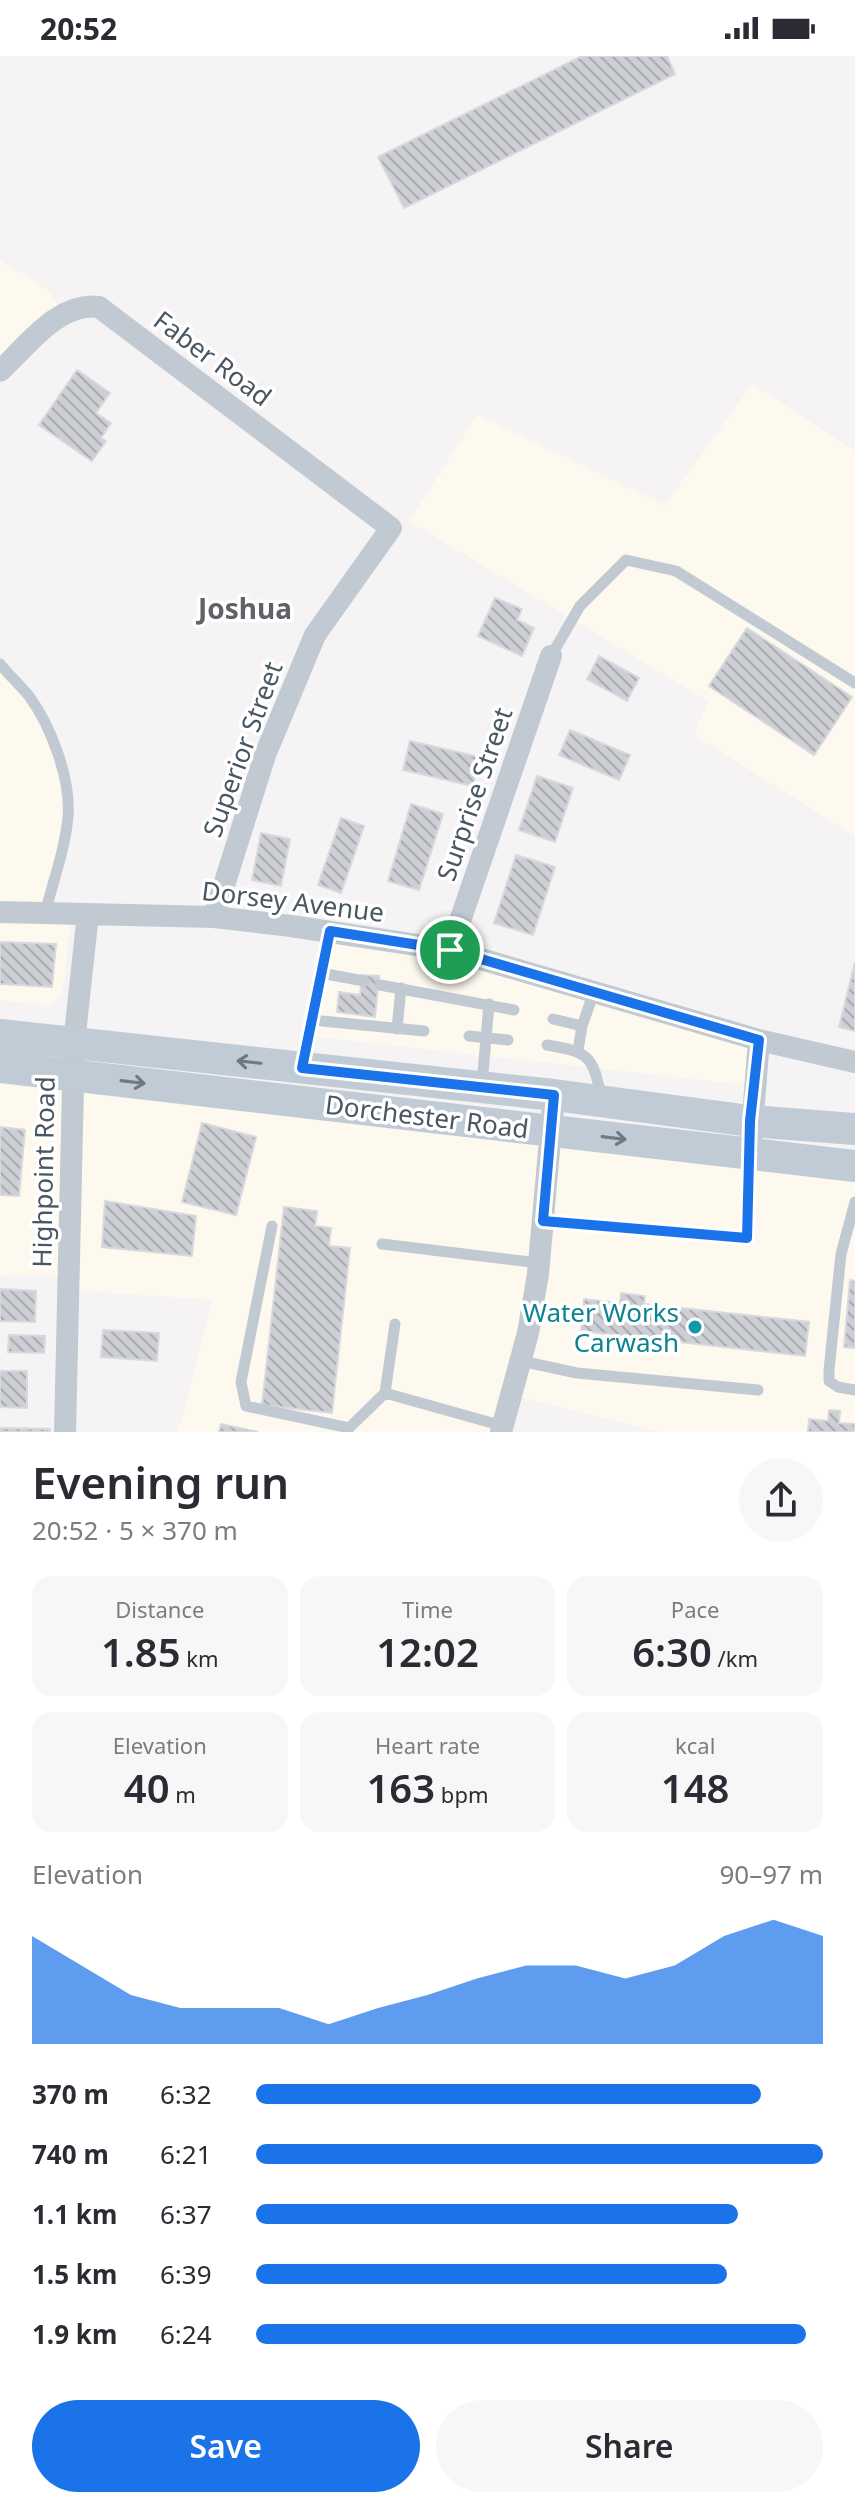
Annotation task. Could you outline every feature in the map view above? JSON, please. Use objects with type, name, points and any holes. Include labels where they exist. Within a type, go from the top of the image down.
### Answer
[{"type":"main road","name":"Dorchester Road","points":[[0,1035],[554,1095],[750,1121],[855,1129]]},
{"type":"main road","name":"Dorchester Road","points":[[0,1067],[855,1166]]},
{"type":"street","name":"Faber Road","points":[[0,371],[63,312],[84,306],[99,307],[391,528]]},
{"type":"street","name":"Superior Street","points":[[214,917],[265,755],[315,635],[391,528]]},
{"type":"street","name":"Surprise Street","points":[[450,950],[551,656]]},
{"type":"street","name":"Dorsey Avenue","points":[[0,912],[214,917],[450,950],[759,1040],[855,1062]]},
{"type":"street","name":"Highpoint Road","points":[[65,1432],[74,1043],[88,914]]},
{"type":"street","points":[[750,1154],[750,1121],[759,1040]]},
{"type":"street","points":[[502,1429],[528,1333],[539,1263],[554,1095]]},
{"type":"lane","points":[[551,656],[580,606],[626,560],[676,571],[855,683]]},
{"type":"lane","points":[[0,664],[30,698],[66,776],[66,830],[45,913]]},
{"type":"lane","points":[[302,1068],[330,931]]},
{"type":"lane","points":[[321,973],[364,981]]},
{"type":"lane","points":[[380,985],[514,1010]]},
{"type":"lane","points":[[397,1029],[401,988]]},
{"type":"lane","points":[[578,1050],[582,1026],[594,992]]},
{"type":"lane","points":[[481,1087],[489,1004]]},
{"type":"lane","points":[[553,1019],[582,1026]]},
{"type":"lane","points":[[312,1020],[424,1031]]},
{"type":"lane","points":[[469,1036],[508,1040]]},
{"type":"lane","points":[[547,1045],[578,1050],[596,1068],[602,1101]]},
{"type":"lane","points":[[543,1221],[747,1238],[750,1154]]},
{"type":"lane","points":[[855,1202],[851,1238],[841,1254],[829,1381],[838,1387],[855,1390]]},
{"type":"lane","points":[[272,1226],[241,1382],[246,1406],[349,1428],[385,1393],[395,1324]]},
{"type":"lane","points":[[382,1244],[539,1263]]},
{"type":"lane","points":[[521,1361],[577,1373],[758,1390]]},
{"type":"lane","points":[[385,1393],[502,1429]]},
{"type":"shaded area","points":[[0,260],[48,290],[63,312],[0,371]]},
{"type":"shaded area","points":[[752,384],[855,451],[855,836],[694,735],[708,701],[409,521],[477,415],[665,505]]},
{"type":"shaded area","points":[[0,664],[30,698],[68,793],[46,910],[0,909]]},
{"type":"shaded area","points":[[0,912],[71,913],[65,977],[60,995],[51,1006],[0,1000]]},
{"type":"shaded area","points":[[330,931],[450,950],[759,1040],[754,1086],[309,1036]]},
{"type":"shaded area","points":[[0,1084],[855,1181],[855,1432],[660,1432],[512,1395],[501,1432],[178,1432],[213,1300],[68,1290],[68,1275],[0,1276]]},
{"type":"building","points":[[582,56],[667,56],[675,74],[404,208],[378,157]]},
{"type":"building","points":[[77,370],[110,393],[96,413],[111,423],[101,438],[106,441],[92,461],[39,425]]},
{"type":"building","points":[[495,598],[522,609],[517,620],[534,628],[522,656],[478,636]]},
{"type":"building","points":[[747,628],[852,697],[814,755],[709,686]]},
{"type":"building","points":[[599,656],[639,678],[627,701],[587,679]]},
{"type":"building","points":[[570,730],[630,755],[619,780],[559,755]]},
{"type":"building","points":[[410,741],[479,757],[473,786],[403,770]]},
{"type":"building","points":[[537,776],[573,788],[555,842],[519,830]]},
{"type":"building","points":[[411,804],[443,814],[419,890],[388,881]]},
{"type":"building","points":[[341,818],[364,826],[341,893],[318,885]]},
{"type":"building","points":[[261,833],[290,839],[281,886],[252,880]]},
{"type":"building","points":[[516,855],[555,867],[533,935],[494,923]]},
{"type":"building","points":[[0,942],[56,944],[52,987],[0,984]]},
{"type":"building","points":[[855,962],[855,1031],[839,1027]]},
{"type":"building","points":[[362,975],[379,976],[375,1017],[337,1012],[339,992],[360,995]]},
{"type":"building","points":[[202,1123],[256,1137],[236,1215],[182,1202]]},
{"type":"building","points":[[0,1127],[25,1130],[19,1196],[0,1195]]},
{"type":"building","points":[[105,1201],[196,1216],[192,1256],[102,1247]]},
{"type":"building","points":[[284,1207],[317,1211],[315,1226],[331,1228],[329,1246],[350,1248],[332,1413],[262,1405]]},
{"type":"building","points":[[850,1280],[855,1281],[855,1348],[844,1347]]},
{"type":"building","points":[[0,1289],[36,1291],[35,1322],[0,1321]]},
{"type":"building","name":"Water Works Carwash","points":[[621,1293],[645,1296],[644,1304],[809,1322],[805,1356],[581,1331],[584,1299],[620,1303]]},
{"type":"building","points":[[103,1330],[159,1333],[157,1361],[101,1357]]},
{"type":"building","points":[[9,1335],[45,1336],[44,1353],[8,1352]]},
{"type":"building","points":[[0,1371],[27,1371],[27,1408],[0,1407]]},
{"type":"building","points":[[829,1410],[840,1411],[839,1423],[855,1424],[855,1432],[808,1432],[809,1419],[828,1421]]},
{"type":"building","points":[[221,1424],[258,1432],[219,1432]]},
{"type":"building","points":[[0,1428],[50,1429],[50,1432],[0,1432]]},
{"type":"place","name":"Water Works Carwash","points":[[695,1327]]},
{"type":"district","name":"Joshua","points":[[245,608]]},
{"type":"route","points":[[330,931],[450,950],[759,1040],[750,1121],[747,1238],[543,1221],[554,1095],[302,1068],[330,931]]}]
